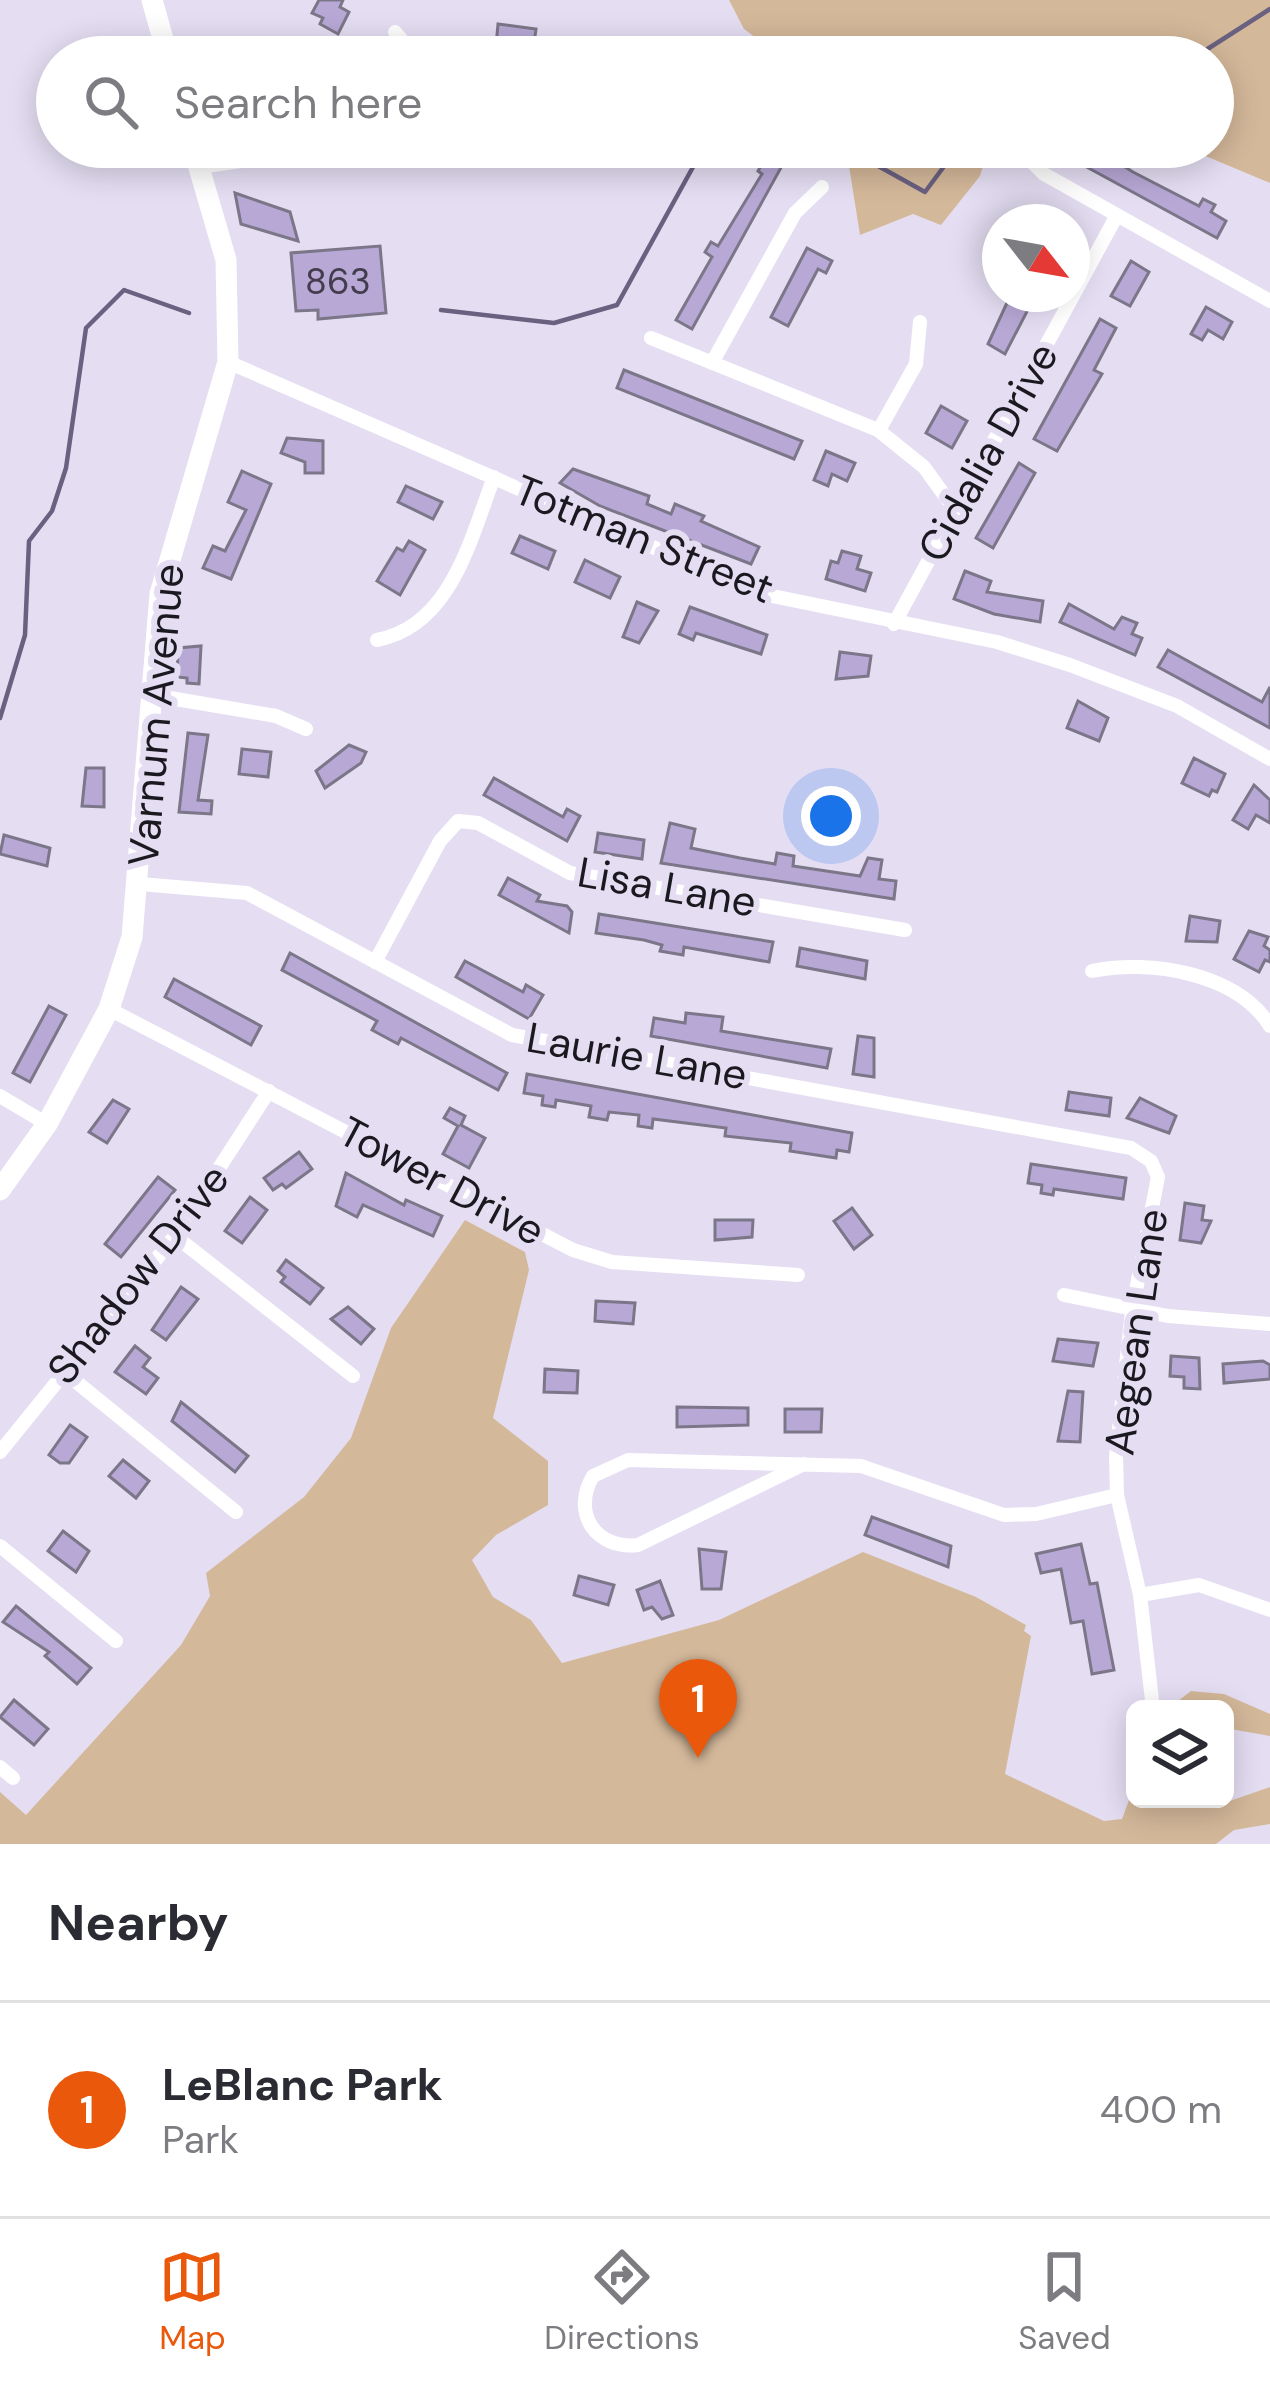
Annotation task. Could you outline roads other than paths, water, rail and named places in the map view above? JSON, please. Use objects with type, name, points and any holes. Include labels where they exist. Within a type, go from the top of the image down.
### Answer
[{"type":"main road","points":[[152,0],[162,36]]},
{"type":"main road","name":"Varnum Avenue","points":[[0,1190],[46,1124],[124,972],[140,884],[160,594],[170,548],[218,410],[228,362],[229,283],[199,168]]},
{"type":"street","points":[[395,32],[398,36]]},
{"type":"street","points":[[1038,168],[1270,301]]},
{"type":"street","points":[[712,363],[795,213],[822,187]]},
{"type":"street","name":"Cidalia Drive","points":[[894,624],[1117,217]]},
{"type":"street","points":[[879,430],[916,364],[920,322]]},
{"type":"street","points":[[651,338],[879,430],[924,467],[956,511]]},
{"type":"street","name":"Totman Street","points":[[228,362],[758,593],[997,642],[1070,665],[1177,706],[1270,759]]},
{"type":"street","points":[[377,640],[405,635],[430,616],[471,538],[494,477]]},
{"type":"street","points":[[152,695],[276,716],[306,729]]},
{"type":"street","name":"Lisa Lane","points":[[375,962],[440,841],[458,821],[478,823],[570,873],[905,930]]},
{"type":"street","name":"Laurie Lane","points":[[140,884],[247,893],[512,1036],[1131,1148],[1154,1168]]},
{"type":"street","points":[[1092,970],[1138,967],[1218,983],[1255,1005],[1270,1026]]},
{"type":"street","name":"Tower Drive","points":[[109,1009],[592,1258],[797,1275]]},
{"type":"street","name":"Shadow Drive","points":[[0,1452],[175,1236],[269,1091]]},
{"type":"street","points":[[0,1096],[46,1124]]},
{"type":"street","name":"Aegean Lane","points":[[1152,1700],[1140,1595],[1117,1496],[1132,1309],[1158,1177],[1154,1168]]},
{"type":"street","points":[[175,1236],[353,1376]]},
{"type":"street","points":[[1064,1295],[1132,1309],[1270,1324]]},
{"type":"street","points":[[64,1371],[236,1512]]},
{"type":"street","points":[[804,1464],[638,1545],[625,1547],[599,1537],[585,1515],[586,1488],[615,1462],[804,1464],[861,1466],[1004,1515],[1036,1514],[1117,1496]]},
{"type":"street","points":[[0,1546],[116,1641]]},
{"type":"street","points":[[1140,1595],[1199,1586],[1270,1610]]},
{"type":"street","points":[[0,1767],[14,1778]]},
{"type":"waterway","points":[[1228,36],[1270,9]]},
{"type":"waterway","points":[[441,310],[554,323],[617,305],[692,168]]},
{"type":"waterway","points":[[882,168],[925,192],[943,168]]},
{"type":"waterway","points":[[0,718],[25,635],[29,541],[52,511],[66,468],[86,328],[124,290],[189,313]]},
{"type":"place","name":"LeBlanc Park","points":[[698,1758]]}]
